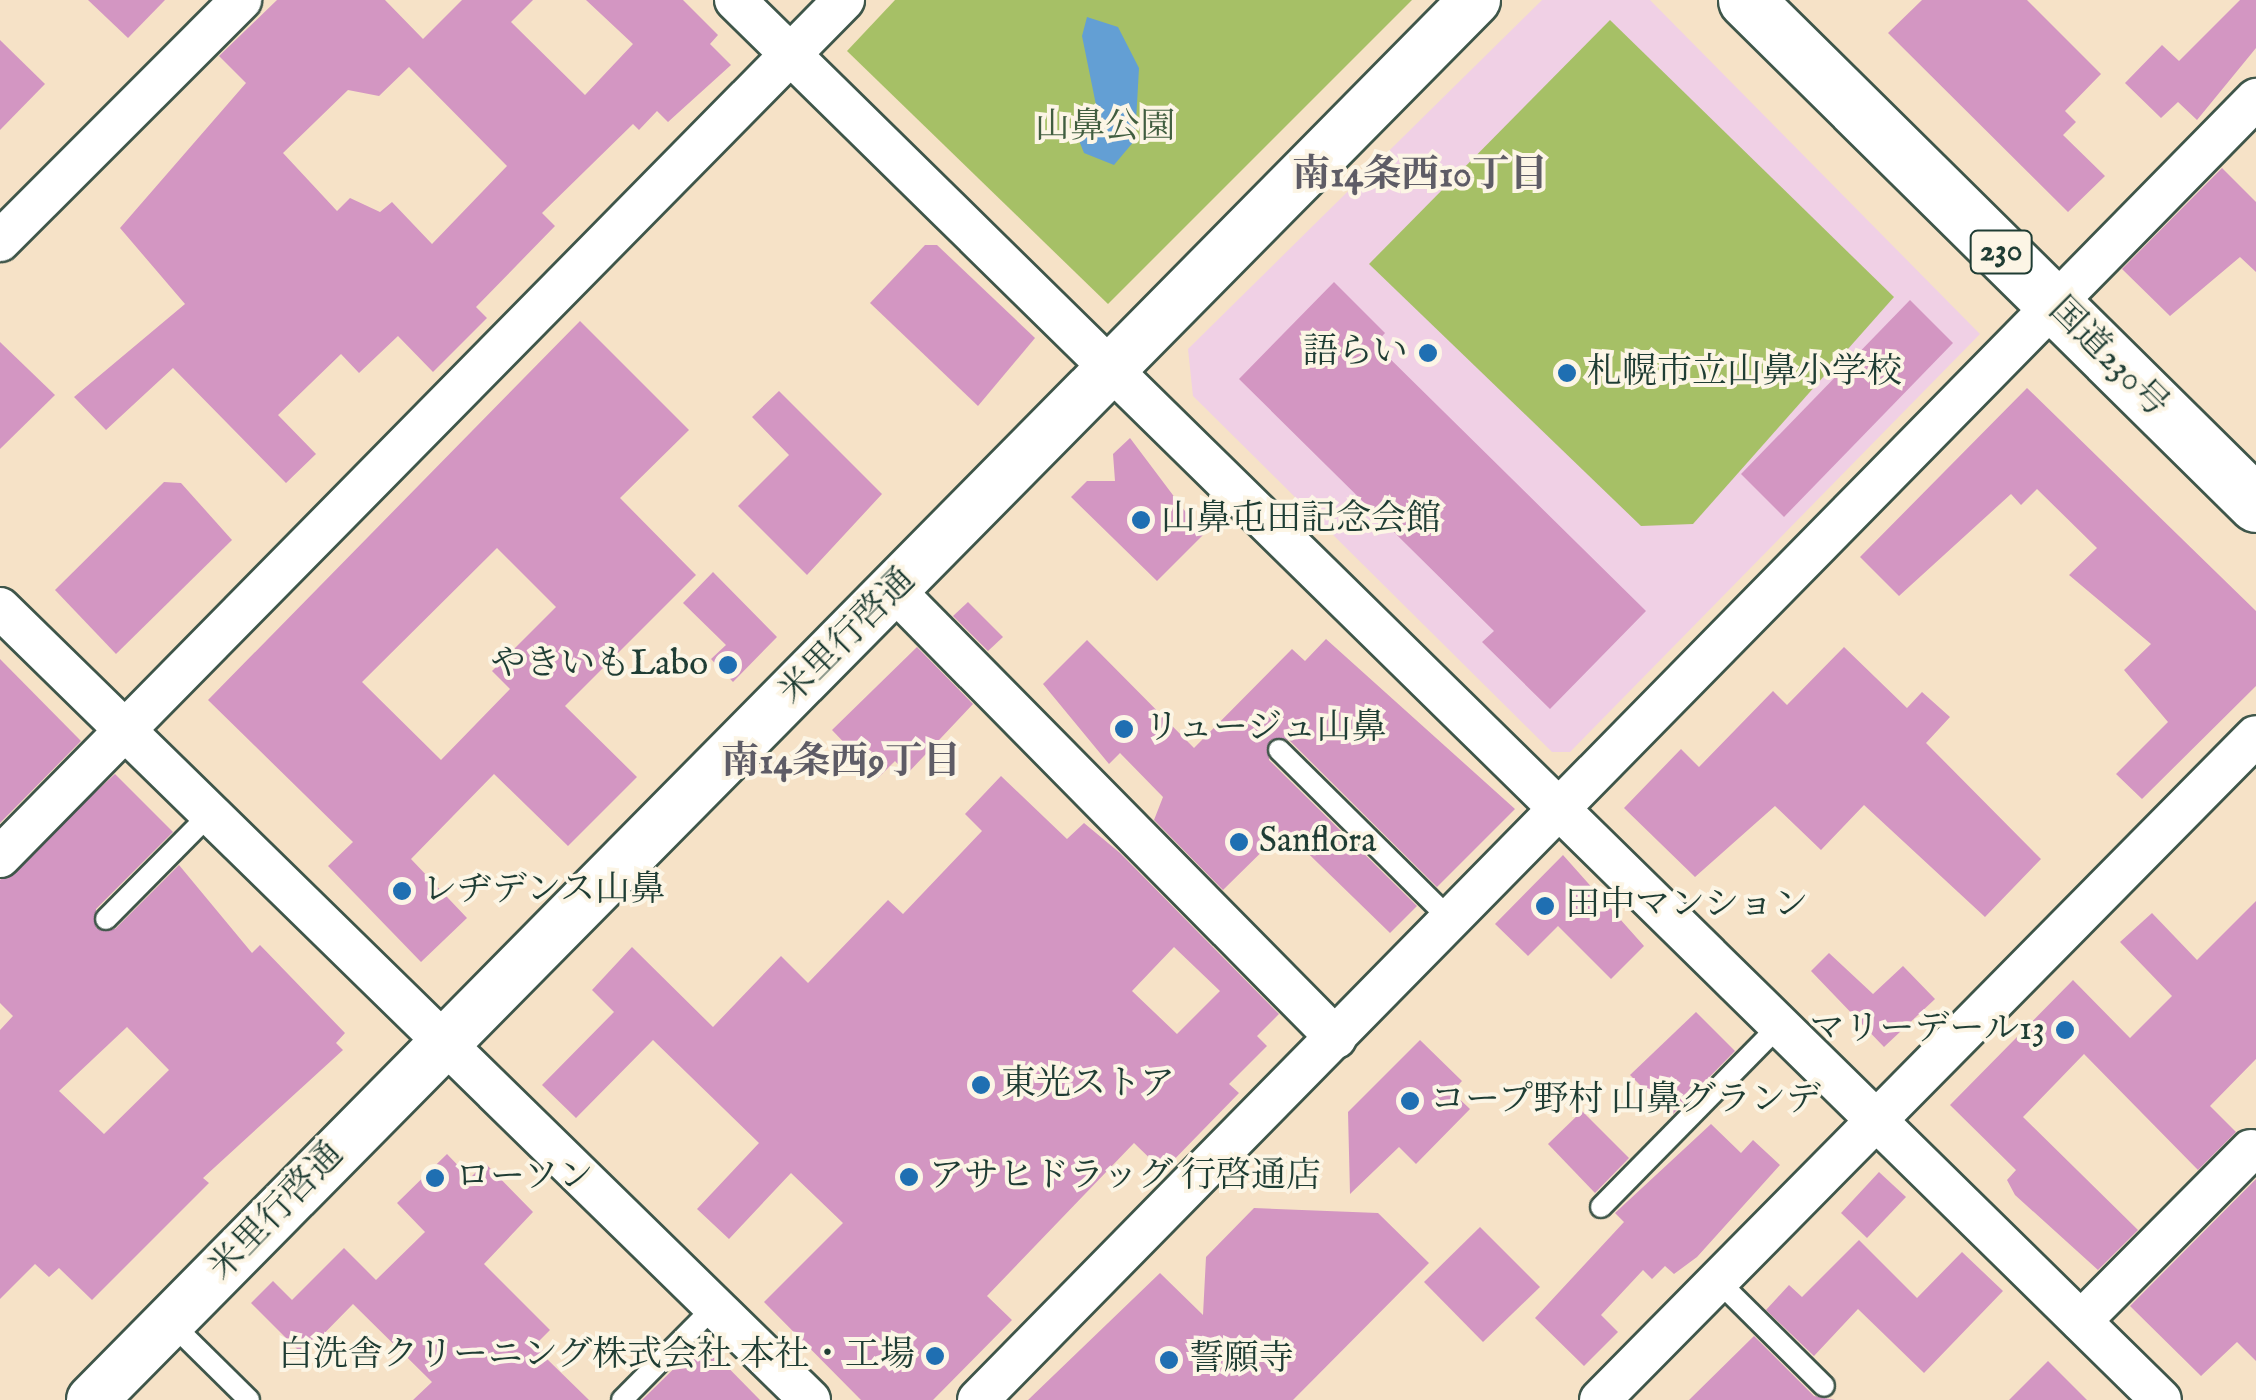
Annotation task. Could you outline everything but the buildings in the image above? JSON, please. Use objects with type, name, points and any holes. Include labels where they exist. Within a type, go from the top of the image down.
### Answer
[{"type":"highway","name":"国道230号","points":[[1746,0],[2256,504]]},
{"type":"street","points":[[0,241],[241,0]]},
{"type":"street","points":[[735,0],[2161,1400]]},
{"type":"street","points":[[0,857],[844,0]]},
{"type":"street","name":"米里行啓通","points":[[92,1400],[895,591],[1109,366],[1475,0]]},
{"type":"street","points":[[978,1400],[1561,811],[2256,99]]},
{"type":"street","points":[[895,591],[1336,1038]]},
{"type":"street","points":[[0,608],[810,1400]]},
{"type":"street","points":[[1600,1400],[2256,736]]},
{"type":"street","points":[[2081,1321],[2250,1150]]},
{"type":"lane","points":[[1279,750],[1452,921]]},
{"type":"lane","points":[[106,919],[210,814]]},
{"type":"lane","points":[[1601,1207],[1780,1026]]},
{"type":"lane","points":[[1718,1282],[1824,1386]]},
{"type":"lane","points":[[622,1400],[715,1306]]},
{"type":"lane","points":[[170,1322],[249,1400]]},
{"type":"shaded area","name":"札幌市立山鼻小学校","points":[[1542,0],[1650,0],[1980,334],[1570,752],[1552,752],[1193,396],[1188,349]]},
{"type":"green space","name":"山鼻公園","points":[[895,0],[1412,0],[1108,304],[847,51]]},
{"type":"green space","points":[[1610,20],[1894,297],[1693,524],[1641,526],[1369,264]]},
{"type":"water","points":[[1087,17],[1118,27],[1139,68],[1135,140],[1114,165],[1084,153],[1078,138],[1096,105],[1082,36]]},
{"type":"place","name":"語らい","points":[[1428,353]]},
{"type":"place","name":"札幌市立山鼻小学校","points":[[1567,373]]},
{"type":"place","name":"山鼻屯田記念会館","points":[[1141,520]]},
{"type":"place","name":"やきいもLabo","points":[[728,665]]},
{"type":"place","name":"リュージュ山鼻","points":[[1124,729]]},
{"type":"place","name":"Sanflora","points":[[1239,842]]},
{"type":"place","name":"レヂデンス山鼻","points":[[402,891]]},
{"type":"place","name":"田中マンション","points":[[1545,906]]},
{"type":"place","name":"マリーデール13","points":[[2065,1030]]},
{"type":"place","name":"東光ストア","points":[[981,1085]]},
{"type":"place","name":"コープ野村 山鼻グランデ","points":[[1410,1101]]},
{"type":"place","name":"アサヒドラッグ 行啓通店","points":[[909,1177]]},
{"type":"place","name":"ローソン","points":[[435,1178]]},
{"type":"place","name":"白洗舎クリーニング株式会社 本社・工場","points":[[935,1356]]},
{"type":"place","name":"誓願寺","points":[[1169,1360]]},
{"type":"district","name":"南14条西10丁目","points":[[1420,177]]},
{"type":"district","name":"南14条西9丁目","points":[[841,764]]}]
